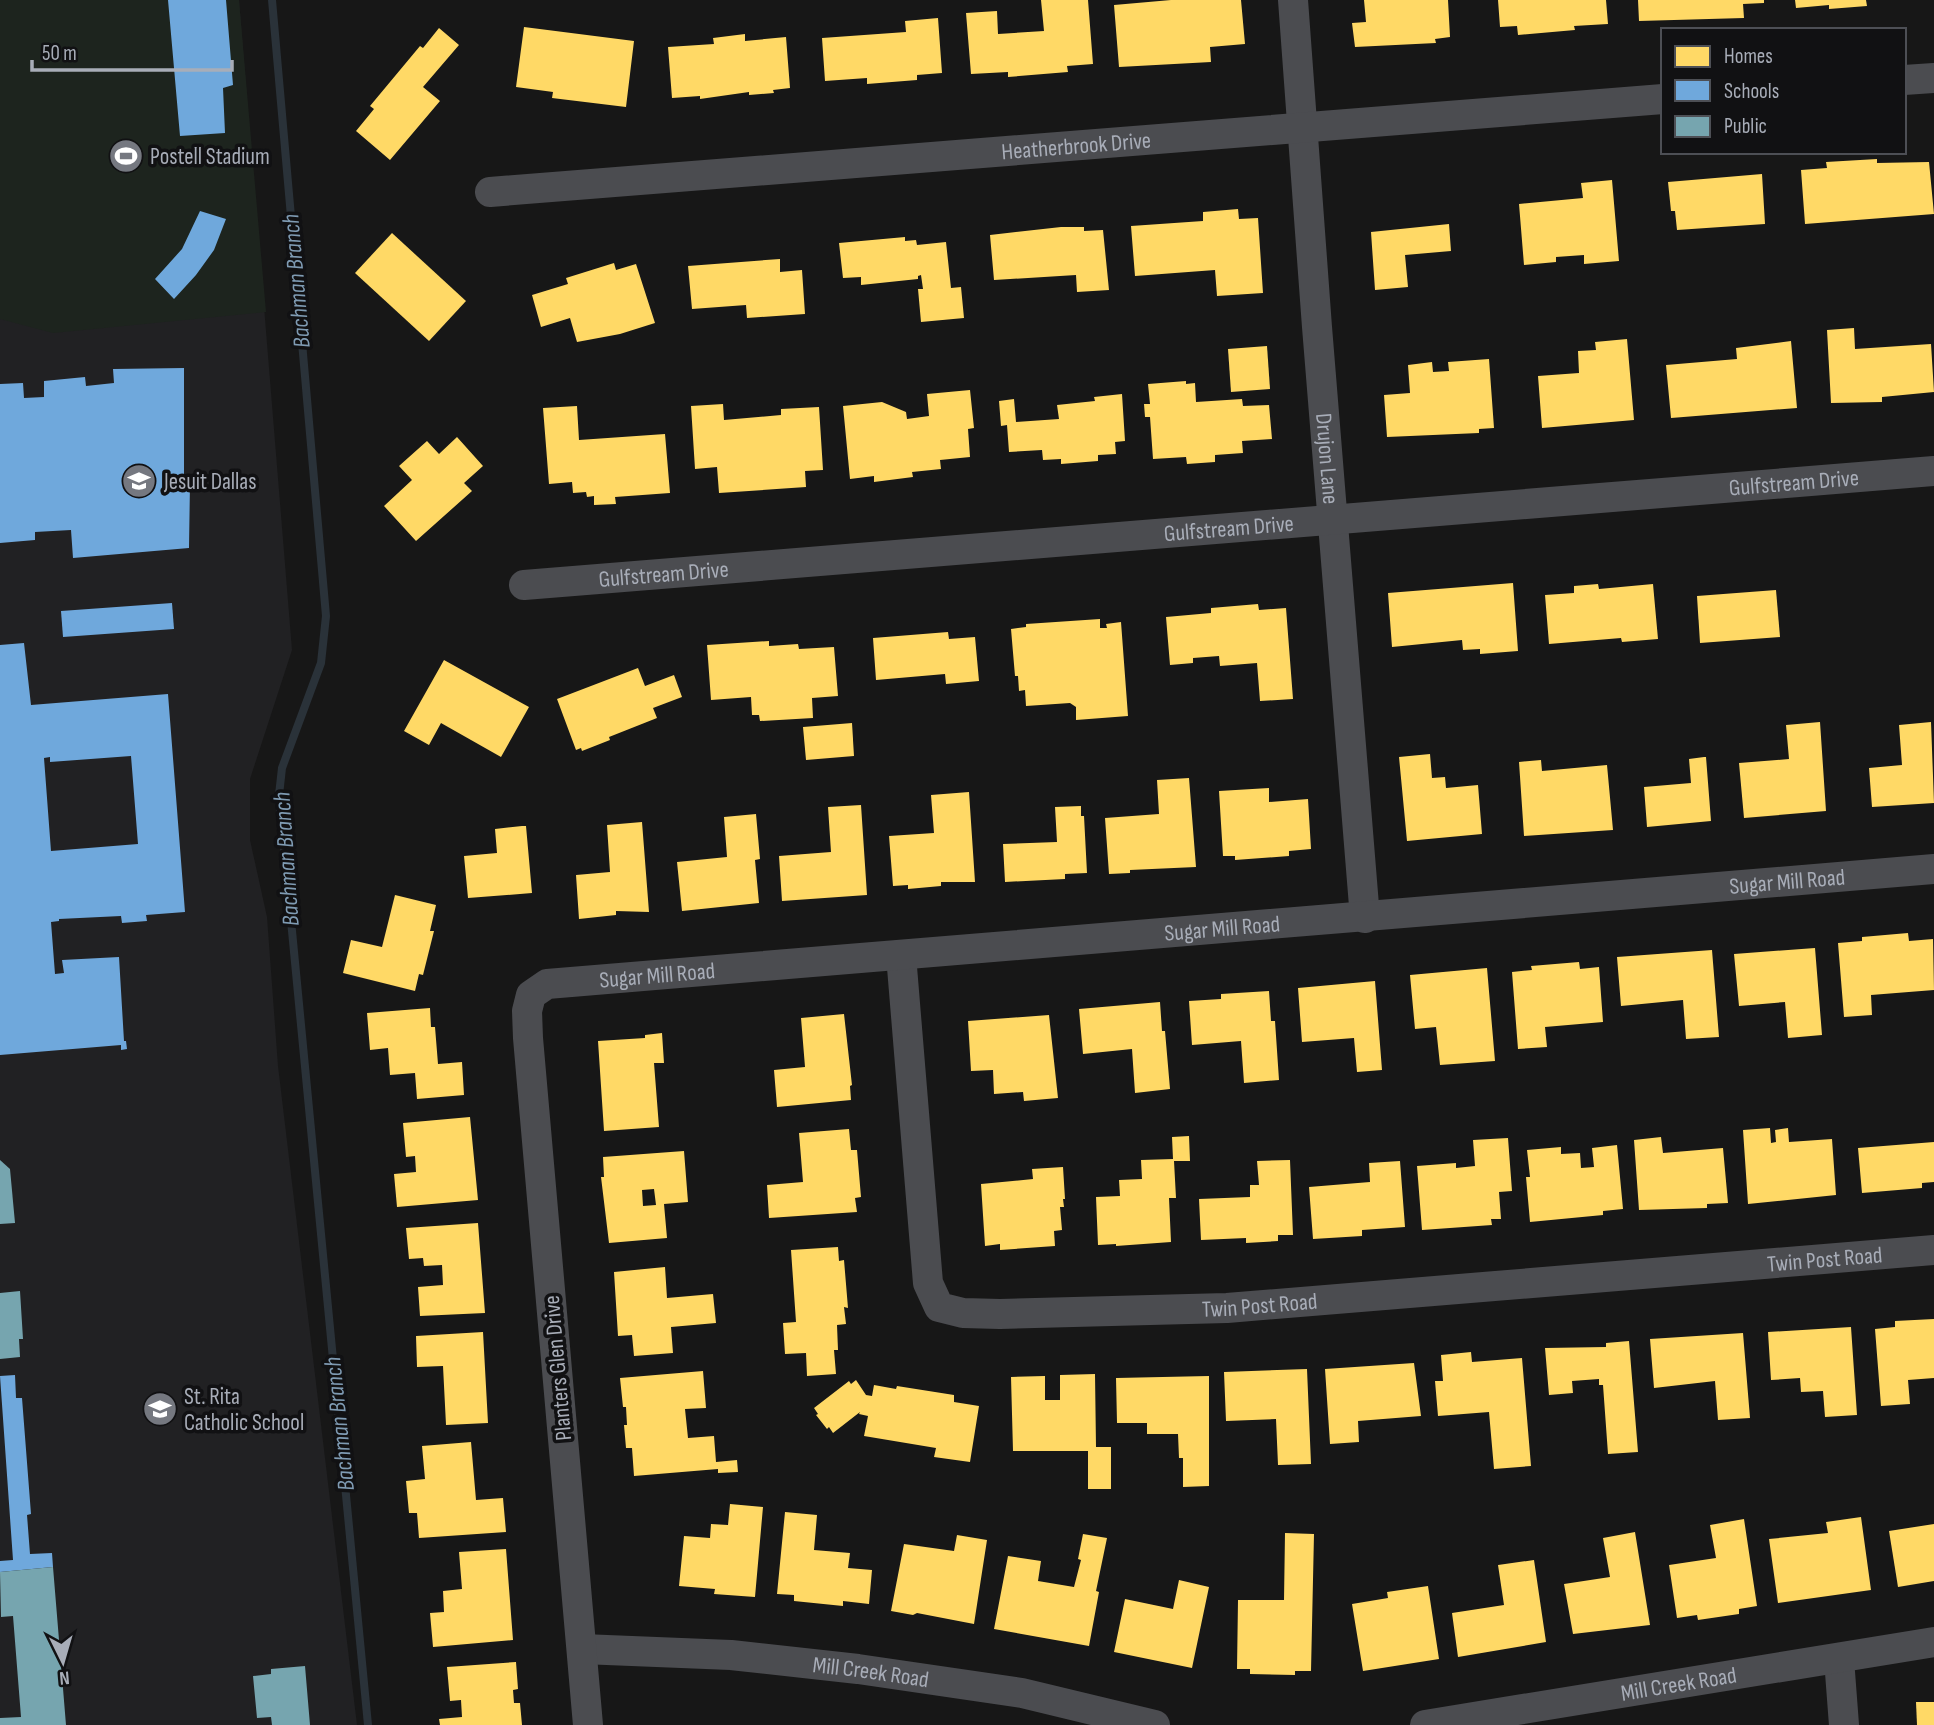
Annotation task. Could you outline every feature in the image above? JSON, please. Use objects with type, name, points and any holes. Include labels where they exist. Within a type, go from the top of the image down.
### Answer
[{"type":"street","name":"Drujon Lane","points":[[1293,0],[1365,918]]},
{"type":"street","points":[[1906,80],[1934,78]]},
{"type":"street","name":"Heatherbrook Drive","points":[[491,192],[1661,99]]},
{"type":"street","name":"Gulfstream Drive","points":[[524,585],[1934,471]]},
{"type":"street","name":"Sugar Mill Road","points":[[527,1011],[531,995],[547,984],[1934,869]]},
{"type":"street","name":"Twin Post Road","points":[[901,955],[928,1283],[939,1307],[963,1313],[1000,1314],[1227,1308],[1934,1250]]},
{"type":"street","name":"Planters Glen Drive","points":[[527,1011],[588,1725]]},
{"type":"street","name":"Mill Creek Road","points":[[1425,1725],[1465,1722],[1934,1642]]},
{"type":"street","name":"Mill Creek Road","points":[[583,1649],[731,1656],[858,1669],[1021,1693],[1155,1725]]},
{"type":"street","points":[[1839,1658],[1844,1725]]},
{"type":"shaded area","points":[[0,0],[239,0],[292,650],[250,779],[250,840],[267,917],[278,1066],[357,1725],[0,1725]]},
{"type":"shaded area","name":"Postell Stadium","points":[[0,0],[239,0],[266,312],[53,333],[0,319]]},
{"type":"building: Homes","points":[[1041,0],[1088,0],[1093,64],[1067,66],[1068,72],[1008,77],[1008,72],[971,74],[966,13],[997,11],[998,34],[1044,31]]},
{"type":"building: Homes","points":[[1171,0],[1241,0],[1245,44],[1210,47],[1211,62],[1119,67],[1114,5]]},
{"type":"building: Homes","points":[[1364,0],[1448,0],[1450,37],[1435,39],[1436,43],[1355,47],[1352,23],[1366,22]]},
{"type":"building: Homes","points":[[1498,0],[1606,0],[1608,24],[1574,26],[1575,30],[1518,35],[1517,26],[1500,27]]},
{"type":"building: Homes","points":[[1638,0],[1764,0],[1764,3],[1743,4],[1744,18],[1639,21]]},
{"type":"building: Homes","points":[[1795,0],[1866,0],[1867,6],[1796,8]]},
{"type":"building: Homes","points":[[938,18],[942,73],[917,75],[917,80],[867,84],[867,78],[825,81],[822,38],[906,32],[905,21]]},
{"type":"building: Homes","points":[[524,27],[634,41],[626,107],[552,98],[553,92],[516,87]]},
{"type":"building: Homes","points":[[439,28],[459,45],[423,87],[440,101],[390,160],[356,131],[374,109],[370,106],[420,46],[423,48]]},
{"type":"building: Homes","points":[[745,34],[745,41],[786,37],[790,88],[773,90],[774,93],[749,95],[749,92],[700,99],[700,96],[672,98],[668,47],[714,44],[713,38]]},
{"type":"building: Homes","points":[[1877,159],[1877,163],[1929,162],[1934,214],[1805,224],[1801,170],[1827,168],[1826,162]]},
{"type":"building: Homes","points":[[1762,174],[1765,224],[1677,230],[1675,211],[1671,211],[1668,182]]},
{"type":"building: Homes","points":[[1612,180],[1619,261],[1584,264],[1584,255],[1556,257],[1556,262],[1524,265],[1519,204],[1583,198],[1581,183]]},
{"type":"building: Homes","points":[[1238,209],[1239,219],[1258,218],[1263,293],[1217,296],[1215,270],[1135,276],[1131,226],[1203,221],[1203,212]]},
{"type":"building: Homes","points":[[1449,224],[1451,251],[1405,255],[1408,287],[1375,290],[1371,232]]},
{"type":"building: Homes","points":[[1084,227],[1084,231],[1103,230],[1109,290],[1077,292],[1076,275],[994,280],[990,235]]},
{"type":"building: Homes","points":[[392,233],[466,301],[429,341],[355,273]]},
{"type":"building: Homes","points":[[905,237],[905,241],[916,240],[917,245],[946,242],[951,288],[961,287],[964,318],[921,322],[918,289],[923,289],[921,275],[918,279],[861,285],[861,277],[843,278],[839,243]]},
{"type":"building: Homes","points":[[780,259],[780,272],[802,270],[805,314],[747,318],[746,305],[692,309],[688,266]]},
{"type":"building: Homes","points":[[614,263],[616,270],[636,264],[655,323],[620,334],[577,342],[570,318],[541,327],[532,295],[568,284],[566,278]]},
{"type":"building: Homes","points":[[1854,328],[1855,349],[1931,344],[1934,392],[1882,397],[1882,402],[1831,403],[1827,330]]},
{"type":"building: Homes","points":[[1627,339],[1634,420],[1542,428],[1538,376],[1579,373],[1578,351],[1596,350],[1595,342]]},
{"type":"building: Homes","points":[[1791,341],[1797,408],[1671,418],[1666,365],[1737,359],[1736,348]]},
{"type":"building: Homes","points":[[1267,346],[1270,389],[1231,392],[1228,349]]},
{"type":"building: Homes","points":[[1489,359],[1494,428],[1479,429],[1479,433],[1387,437],[1384,395],[1410,393],[1408,365],[1432,362],[1433,372],[1449,371],[1448,362]]},
{"type":"building: Homes","points":[[1186,381],[1186,384],[1195,383],[1196,402],[1242,399],[1243,406],[1269,405],[1272,439],[1242,441],[1243,453],[1215,455],[1215,462],[1187,464],[1186,457],[1153,459],[1150,417],[1145,417],[1144,404],[1150,404],[1148,384]]},
{"type":"building: Homes","points":[[970,390],[974,428],[968,429],[970,457],[940,460],[941,469],[912,472],[913,477],[874,482],[874,476],[850,479],[843,406],[882,402],[906,412],[907,419],[929,416],[927,394]]},
{"type":"building: Homes","points":[[1122,394],[1125,441],[1115,442],[1116,454],[1098,455],[1098,461],[1061,464],[1061,459],[1043,460],[1042,450],[1009,452],[1007,425],[1001,426],[999,401],[1014,399],[1016,422],[1059,419],[1057,405],[1095,401],[1094,397]]},
{"type":"building: Homes","points":[[723,404],[724,420],[781,415],[781,409],[819,407],[823,470],[805,471],[806,487],[719,493],[717,467],[695,469],[691,406]]},
{"type":"building: Homes","points":[[577,406],[579,440],[665,434],[670,493],[615,497],[616,504],[594,505],[594,496],[587,497],[586,492],[573,493],[572,482],[549,484],[543,408]]},
{"type":"building: Homes","points":[[457,437],[483,466],[464,483],[472,491],[416,541],[384,506],[412,480],[399,466],[427,441],[439,454]]},
{"type":"building: Homes","points":[[1513,583],[1518,651],[1480,654],[1480,649],[1463,650],[1462,640],[1392,647],[1388,593]]},
{"type":"building: Homes","points":[[1598,584],[1599,589],[1653,584],[1658,639],[1622,642],[1621,638],[1549,644],[1545,595],[1574,593],[1574,586]]},
{"type":"building: Homes","points":[[1776,590],[1780,637],[1700,643],[1697,596]]},
{"type":"building: Homes","points":[[1258,604],[1259,610],[1286,608],[1293,699],[1260,701],[1257,663],[1220,666],[1219,656],[1193,658],[1193,663],[1170,665],[1166,617],[1211,613],[1211,608]]},
{"type":"building: Homes","points":[[1100,619],[1100,628],[1107,628],[1106,624],[1121,622],[1128,716],[1076,720],[1076,707],[1070,703],[1026,706],[1025,690],[1019,691],[1018,676],[1015,676],[1011,629],[1026,627],[1026,624]]},
{"type":"building: Homes","points":[[948,632],[949,639],[975,637],[979,681],[946,684],[945,674],[876,680],[873,638]]},
{"type":"building: Homes","points":[[769,641],[769,646],[798,644],[799,649],[834,647],[838,696],[812,698],[813,718],[760,721],[759,715],[752,715],[751,697],[711,700],[707,645]]},
{"type":"building: Homes","points":[[444,660],[529,707],[501,757],[441,723],[429,745],[404,731]]},
{"type":"building: Homes","points":[[638,668],[645,686],[674,675],[682,697],[653,708],[657,718],[609,737],[610,740],[582,751],[581,748],[576,750],[557,699]]},
{"type":"building: Homes","points":[[1820,722],[1826,811],[1744,818],[1739,763],[1789,759],[1786,725]]},
{"type":"building: Homes","points":[[1931,722],[1934,803],[1872,807],[1869,768],[1902,765],[1899,725]]},
{"type":"building: Homes","points":[[852,723],[854,756],[806,760],[803,727]]},
{"type":"building: Homes","points":[[1430,754],[1432,778],[1445,777],[1446,788],[1478,785],[1482,834],[1407,841],[1399,757]]},
{"type":"building: Homes","points":[[1706,757],[1711,821],[1647,827],[1644,787],[1691,783],[1689,759]]},
{"type":"building: Homes","points":[[1541,760],[1542,771],[1607,765],[1613,830],[1524,836],[1519,762]]},
{"type":"building: Homes","points":[[1189,778],[1196,867],[1130,870],[1130,873],[1109,874],[1105,818],[1159,814],[1157,780]]},
{"type":"building: Homes","points":[[1269,788],[1269,802],[1308,799],[1311,849],[1289,851],[1289,856],[1235,860],[1235,856],[1223,856],[1219,791]]},
{"type":"building: Homes","points":[[969,792],[975,882],[941,882],[941,886],[908,889],[908,885],[893,886],[889,836],[934,833],[931,795]]},
{"type":"building: Homes","points":[[861,805],[867,895],[782,901],[779,856],[831,852],[828,807]]},
{"type":"building: Homes","points":[[1081,806],[1087,873],[1065,874],[1065,879],[1005,882],[1003,844],[1057,842],[1055,807]]},
{"type":"building: Homes","points":[[756,814],[760,859],[755,860],[759,903],[682,911],[677,862],[727,857],[724,817]]},
{"type":"building: Homes","points":[[642,822],[649,912],[616,911],[616,915],[579,919],[576,875],[610,872],[607,825]]},
{"type":"building: Homes","points":[[526,826],[532,893],[468,898],[464,856],[497,853],[495,829]]},
{"type":"building: Homes","points":[[395,895],[436,905],[430,931],[434,931],[423,975],[419,974],[415,991],[343,973],[351,940],[382,947]]},
{"type":"building: Homes","points":[[1908,933],[1909,941],[1933,939],[1934,990],[1871,995],[1872,1015],[1844,1017],[1838,943],[1862,941],[1862,937]]},
{"type":"building: Homes","points":[[1815,948],[1822,1035],[1788,1038],[1785,1002],[1739,1006],[1734,954]]},
{"type":"building: Homes","points":[[1712,950],[1719,1037],[1686,1039],[1683,1000],[1621,1006],[1617,957]]},
{"type":"building: Homes","points":[[1579,962],[1580,969],[1599,967],[1603,1022],[1545,1027],[1547,1047],[1518,1049],[1512,972],[1532,970],[1531,966]]},
{"type":"building: Homes","points":[[1487,968],[1495,1061],[1440,1065],[1436,1027],[1415,1029],[1410,975]]},
{"type":"building: Homes","points":[[1375,981],[1382,1070],[1357,1072],[1354,1038],[1302,1042],[1298,988]]},
{"type":"building: Homes","points":[[1269,991],[1271,1021],[1275,1021],[1279,1080],[1244,1083],[1241,1041],[1192,1045],[1189,1001],[1221,999],[1221,994]]},
{"type":"building: Homes","points":[[1160,1002],[1170,1089],[1135,1093],[1132,1049],[1083,1054],[1079,1009]]},
{"type":"building: Homes","points":[[430,1008],[431,1027],[435,1027],[438,1064],[462,1062],[464,1095],[417,1099],[415,1073],[390,1075],[388,1048],[370,1050],[367,1013]]},
{"type":"building: Homes","points":[[844,1014],[852,1085],[851,1100],[777,1107],[774,1070],[805,1067],[801,1018]]},
{"type":"building: Homes","points":[[1049,1015],[1058,1098],[1024,1101],[1023,1092],[994,1094],[993,1070],[971,1071],[968,1021]]},
{"type":"building: Homes","points":[[662,1033],[664,1063],[654,1063],[659,1127],[604,1131],[598,1041],[645,1038],[645,1035]]},
{"type":"building: Homes","points":[[470,1117],[478,1200],[397,1207],[394,1174],[416,1172],[415,1156],[406,1157],[403,1123]]},
{"type":"building: Homes","points":[[1770,1128],[1771,1143],[1776,1142],[1775,1130],[1788,1128],[1789,1142],[1832,1139],[1836,1195],[1748,1204],[1743,1130]]},
{"type":"building: Homes","points":[[849,1129],[851,1150],[857,1150],[861,1197],[855,1198],[857,1212],[769,1218],[767,1185],[803,1182],[799,1133]]},
{"type":"building: Homes","points":[[1189,1136],[1190,1161],[1174,1161],[1176,1198],[1169,1198],[1171,1242],[1098,1245],[1096,1197],[1120,1196],[1119,1180],[1142,1179],[1141,1160],[1173,1159],[1172,1137]]},
{"type":"building: Homes","points":[[1661,1137],[1663,1153],[1723,1148],[1728,1203],[1707,1204],[1707,1208],[1639,1210],[1634,1140]]},
{"type":"building: Homes","points":[[1508,1138],[1512,1191],[1499,1192],[1501,1219],[1491,1219],[1492,1225],[1422,1230],[1417,1166],[1456,1163],[1456,1168],[1475,1166],[1473,1140]]},
{"type":"building: Homes","points":[[1934,1142],[1934,1182],[1922,1183],[1922,1188],[1862,1193],[1858,1148]]},
{"type":"building: Homes","points":[[1617,1145],[1623,1209],[1603,1211],[1603,1215],[1530,1222],[1526,1177],[1530,1177],[1527,1150],[1561,1147],[1561,1154],[1580,1153],[1581,1168],[1594,1167],[1592,1148]]},
{"type":"building: Homes","points":[[684,1151],[688,1202],[664,1204],[667,1238],[609,1243],[601,1177],[604,1177],[603,1157]],"holes":[[[654,1189],[656,1205],[643,1206],[642,1190]]]},
{"type":"building: Homes","points":[[1290,1160],[1293,1235],[1278,1235],[1278,1241],[1246,1243],[1246,1238],[1201,1240],[1199,1199],[1250,1197],[1250,1185],[1259,1185],[1257,1161]]},
{"type":"building: Homes","points":[[1400,1161],[1405,1227],[1362,1230],[1362,1236],[1313,1239],[1309,1187],[1370,1182],[1369,1163]]},
{"type":"building: Homes","points":[[1063,1167],[1065,1199],[1064,1207],[1060,1207],[1062,1230],[1054,1231],[1055,1246],[1000,1250],[1000,1244],[985,1246],[981,1184],[1033,1179],[1032,1169]]},
{"type":"building: Homes","points":[[478,1223],[485,1313],[420,1316],[418,1287],[443,1285],[442,1265],[424,1266],[423,1258],[409,1259],[406,1228]]},
{"type":"building: Homes","points":[[838,1247],[839,1261],[844,1260],[848,1308],[844,1307],[846,1324],[837,1325],[838,1350],[834,1350],[836,1374],[807,1376],[806,1353],[785,1354],[783,1323],[796,1322],[791,1250]]},
{"type":"building: Homes","points":[[665,1267],[667,1298],[713,1294],[716,1323],[671,1327],[673,1353],[634,1356],[632,1335],[618,1336],[614,1272]]},
{"type":"building: Homes","points":[[1934,1319],[1934,1378],[1908,1380],[1910,1404],[1881,1406],[1875,1329],[1895,1327],[1895,1321]]},
{"type":"building: Homes","points":[[1851,1327],[1857,1415],[1825,1417],[1823,1391],[1801,1392],[1800,1378],[1771,1380],[1768,1332]]},
{"type":"building: Homes","points":[[483,1332],[488,1423],[446,1425],[443,1366],[417,1367],[416,1336]]},
{"type":"building: Homes","points":[[1743,1333],[1750,1418],[1718,1420],[1715,1381],[1654,1388],[1650,1339]]},
{"type":"building: Homes","points":[[1629,1341],[1638,1452],[1608,1454],[1603,1385],[1599,1385],[1599,1379],[1572,1381],[1573,1393],[1549,1395],[1545,1348],[1606,1347],[1606,1343]]},
{"type":"building: Homes","points":[[1471,1352],[1472,1362],[1522,1358],[1531,1466],[1494,1469],[1489,1412],[1438,1416],[1435,1381],[1443,1381],[1441,1355]]},
{"type":"building: Homes","points":[[1414,1363],[1421,1416],[1358,1421],[1359,1442],[1330,1444],[1325,1369]]},
{"type":"building: Homes","points":[[1307,1369],[1311,1464],[1278,1465],[1276,1419],[1226,1421],[1224,1372]]},
{"type":"building: Homes","points":[[703,1371],[706,1408],[685,1409],[688,1438],[714,1436],[716,1462],[737,1460],[738,1472],[718,1473],[718,1469],[634,1476],[632,1448],[626,1448],[626,1407],[623,1407],[620,1378]]},
{"type":"building: Homes","points":[[1095,1374],[1096,1447],[1111,1447],[1111,1489],[1088,1489],[1088,1451],[1013,1451],[1011,1377],[1045,1376],[1045,1400],[1060,1400],[1060,1375]]},
{"type":"building: Homes","points":[[1209,1376],[1209,1486],[1183,1487],[1183,1458],[1179,1458],[1178,1434],[1147,1434],[1147,1423],[1117,1423],[1116,1378]]},
{"type":"building: Homes","points":[[856,1380],[866,1395],[872,1396],[874,1385],[896,1389],[897,1386],[954,1395],[954,1402],[979,1406],[970,1462],[934,1457],[936,1448],[864,1436],[868,1416],[859,1414],[860,1412],[833,1433],[829,1427],[827,1429],[814,1408],[849,1381],[851,1384]]},
{"type":"building: Homes","points":[[471,1442],[476,1500],[503,1498],[506,1532],[419,1538],[417,1513],[409,1513],[406,1481],[425,1479],[422,1446]]},
{"type":"building: Homes","points":[[730,1504],[763,1507],[755,1597],[714,1594],[715,1589],[679,1586],[684,1536],[710,1538],[711,1524],[728,1525]]},
{"type":"building: Homes","points":[[785,1512],[817,1515],[814,1550],[850,1553],[848,1568],[872,1570],[869,1604],[843,1601],[843,1606],[794,1601],[794,1595],[777,1594]]},
{"type":"building: Homes","points":[[1861,1517],[1871,1590],[1778,1603],[1769,1539],[1828,1533],[1826,1522]]},
{"type":"building: Homes","points":[[1744,1519],[1757,1606],[1739,1609],[1739,1614],[1698,1620],[1697,1615],[1677,1618],[1669,1565],[1716,1558],[1710,1525]]},
{"type":"building: Homes","points":[[1934,1524],[1934,1581],[1898,1587],[1889,1531]]},
{"type":"building: Homes","points":[[1635,1532],[1650,1625],[1573,1634],[1564,1584],[1610,1577],[1603,1538]]},
{"type":"building: Homes","points":[[1285,1533],[1314,1534],[1311,1671],[1295,1671],[1295,1675],[1250,1674],[1250,1669],[1237,1669],[1238,1600],[1284,1600]]},
{"type":"building: Homes","points":[[1083,1534],[1107,1538],[1096,1591],[1099,1592],[1089,1646],[994,1629],[1008,1556],[1041,1561],[1038,1581],[1074,1587],[1081,1560],[1078,1559]]},
{"type":"building: Homes","points":[[957,1535],[987,1540],[974,1624],[891,1611],[904,1544],[954,1551]]},
{"type":"building: Homes","points":[[506,1549],[513,1640],[433,1647],[430,1613],[444,1612],[443,1591],[462,1589],[459,1552]]},
{"type":"building: Homes","points":[[1534,1560],[1546,1642],[1458,1657],[1452,1613],[1504,1605],[1498,1565]]},
{"type":"building: Homes","points":[[1179,1580],[1209,1587],[1192,1668],[1114,1652],[1125,1599],[1173,1609]]},
{"type":"building: Homes","points":[[1428,1586],[1439,1659],[1363,1671],[1352,1604],[1388,1598],[1387,1592]]},
{"type":"building: Homes","points":[[516,1662],[518,1689],[513,1690],[514,1703],[520,1703],[522,1725],[440,1725],[439,1719],[462,1717],[461,1700],[450,1701],[447,1667]]},
{"type":"building: Homes","points":[[1916,1702],[1934,1702],[1934,1725],[1917,1725]]},
{"type":"building: Schools","points":[[168,0],[226,0],[233,85],[223,88],[225,133],[180,136]]},
{"type":"building: Schools","points":[[200,211],[226,219],[214,250],[174,299],[155,279],[182,249]]},
{"type":"building: Schools","points":[[184,368],[184,482],[190,483],[189,548],[73,558],[71,530],[35,532],[35,540],[0,543],[0,384],[23,383],[24,398],[44,397],[44,381],[85,377],[86,386],[114,383],[113,369]]},
{"type":"building: Schools","points":[[172,603],[174,629],[63,637],[61,611]]},
{"type":"building: Schools","points":[[24,643],[31,705],[168,694],[185,912],[146,915],[147,921],[122,923],[121,916],[59,919],[51,922],[55,974],[64,973],[62,960],[119,957],[124,1041],[127,1049],[121,1050],[121,1045],[0,1055],[0,645]],"holes":[[[131,756],[138,844],[51,851],[44,758],[50,757],[50,762]]]},
{"type":"building: Schools","points":[[15,1375],[16,1398],[22,1398],[31,1514],[27,1515],[30,1554],[52,1553],[53,1567],[0,1572],[0,1561],[13,1560],[0,1376]]},
{"type":"building: Public","points":[[0,1160],[10,1169],[15,1223],[0,1224]]},
{"type":"building: Public","points":[[20,1291],[23,1339],[19,1339],[20,1357],[0,1359],[0,1293]]},
{"type":"building: Public","points":[[53,1567],[66,1725],[0,1725],[0,1718],[21,1717],[13,1616],[1,1617],[0,1572]]},
{"type":"building: Public","points":[[305,1666],[310,1725],[272,1725],[271,1717],[257,1718],[253,1676],[271,1674],[271,1669]]},
{"type":"waterway","name":"Bachman Branch","points":[[272,0],[326,616],[321,663],[282,768],[279,795],[368,1725]]},
{"type":"place","name":"Postell Stadium","points":[[126,156]]},
{"type":"place","name":"Jesuit Dallas","points":[[139,481]]},
{"type":"place","name":"St. Rita Catholic School","points":[[160,1409]]}]
